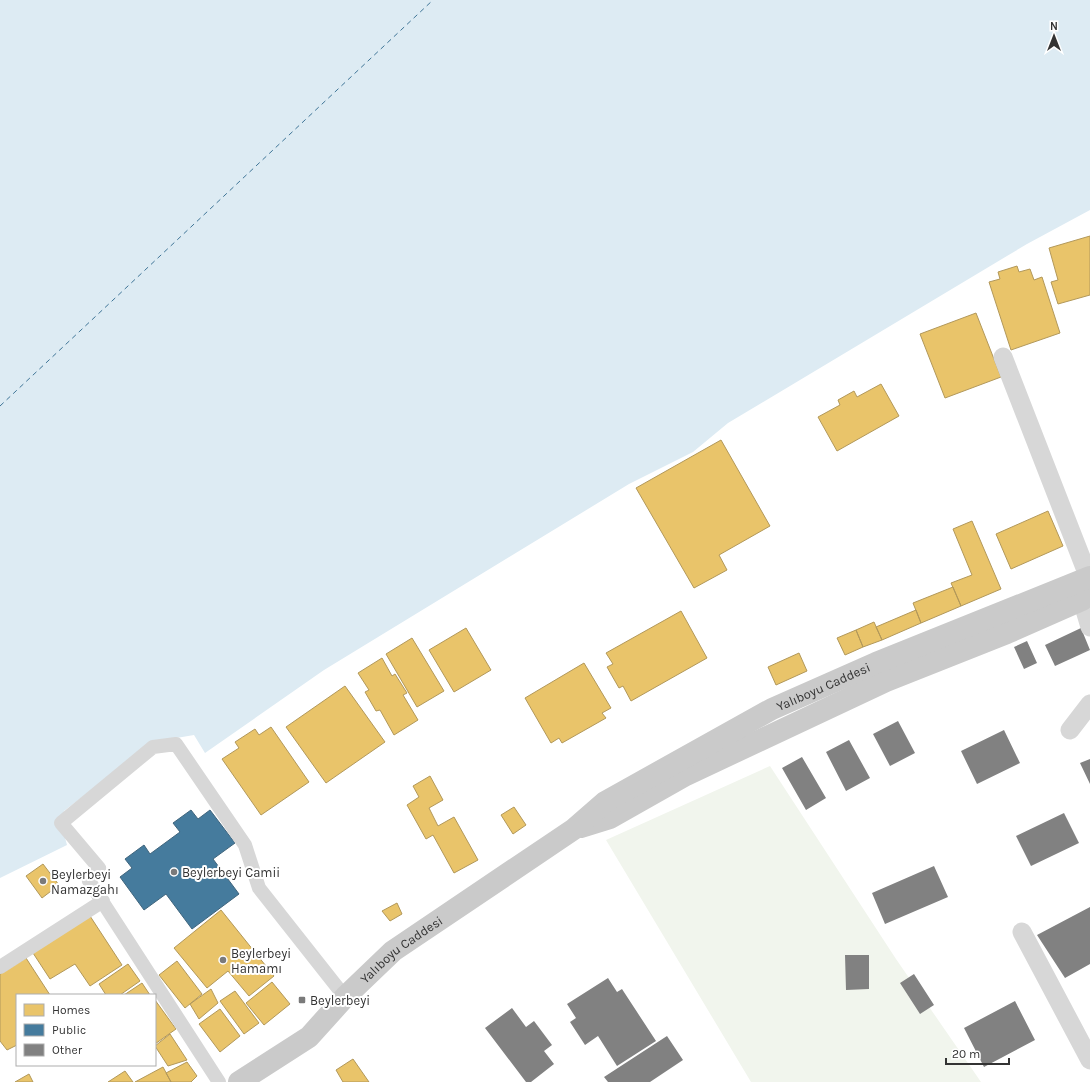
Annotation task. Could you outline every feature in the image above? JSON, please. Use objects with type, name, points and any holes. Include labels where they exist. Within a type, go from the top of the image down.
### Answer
[{"type":"main road","name":"Yalıboyu Caddesi","points":[[239,1082],[309,1037],[345,997],[393,951],[574,829],[605,802],[772,709],[876,663],[1090,578]]},
{"type":"main road","name":"Yalıboyu Caddesi","points":[[574,829],[610,818],[686,775],[886,681],[1007,633],[1086,597]]},
{"type":"street","points":[[1002,357],[1090,578]]},
{"type":"street","points":[[1086,597],[1090,627]]},
{"type":"street","points":[[1070,730],[1090,704]]},
{"type":"street","points":[[219,1082],[89,881],[99,868],[61,823],[153,747],[176,744],[245,845],[259,888],[345,997]]},
{"type":"street","points":[[0,967],[103,901]]},
{"type":"street","points":[[1022,932],[1090,1060]]},
{"type":"shaded area","points":[[0,0],[1090,0],[1090,210],[1027,244],[728,423],[693,452],[629,484],[324,670],[205,753],[194,735],[153,742],[64,811],[61,823],[67,845],[0,878]]},
{"type":"shaded area","points":[[770,766],[896,959],[981,1082],[751,1082],[606,840]]},
{"type":"building: Homes","points":[[1090,236],[1090,295],[1058,304],[1051,282],[1058,280],[1049,248]]},
{"type":"building: Homes","points":[[1017,266],[1019,272],[1030,269],[1034,280],[1042,277],[1060,333],[1011,350],[989,282],[1000,279],[998,272]]},
{"type":"building: Homes","points":[[976,313],[1001,377],[945,398],[920,334]]},
{"type":"building: Homes","points":[[881,384],[899,416],[837,451],[818,417],[840,405],[838,400],[854,391],[857,397]]},
{"type":"building: Homes","points":[[721,440],[770,526],[719,555],[727,570],[694,588],[636,488]]},
{"type":"building: Homes","points":[[1048,511],[1063,546],[1011,569],[996,534]]},
{"type":"building: Homes","points":[[972,521],[1001,589],[961,606],[951,583],[972,575],[953,529]]},
{"type":"building: Homes","points":[[953,587],[961,606],[921,623],[913,603]]},
{"type":"building: Homes","points":[[916,610],[921,623],[882,640],[876,627]]},
{"type":"building: Homes","points":[[681,611],[707,658],[631,701],[623,686],[619,688],[607,667],[613,664],[606,653]]},
{"type":"building: Homes","points":[[874,622],[882,640],[863,647],[856,630]]},
{"type":"building: Homes","points":[[466,628],[491,670],[454,692],[429,650]]},
{"type":"building: Homes","points":[[856,630],[863,647],[845,655],[837,638]]},
{"type":"building: Homes","points":[[412,638],[444,691],[417,707],[386,654]]},
{"type":"building: Homes","points":[[799,653],[807,671],[776,685],[768,667]]},
{"type":"building: Homes","points":[[382,658],[392,676],[395,674],[407,693],[403,695],[418,720],[394,735],[380,710],[376,711],[365,692],[369,690],[358,673]]},
{"type":"building: Homes","points":[[584,663],[611,708],[602,713],[606,718],[562,743],[559,738],[551,743],[525,698]]},
{"type":"building: Homes","points":[[345,686],[385,742],[326,783],[286,727]]},
{"type":"building: Homes","points":[[271,727],[309,782],[261,815],[222,759],[239,748],[235,742],[255,729],[259,735]]},
{"type":"building: Homes","points":[[430,776],[443,800],[429,808],[438,826],[454,817],[478,860],[454,873],[433,835],[426,839],[407,805],[419,797],[413,786]]},
{"type":"building: Homes","points":[[514,807],[526,825],[513,834],[501,815]]},
{"type":"building: Homes","name":"Beylerbeyi Namazgahı","points":[[43,864],[59,885],[42,898],[26,876]]},
{"type":"building: Homes","points":[[397,903],[402,914],[390,921],[382,911]]},
{"type":"building: Homes","name":"Beylerbeyi Hamamı","points":[[221,910],[274,976],[249,996],[228,971],[207,988],[174,948]]},
{"type":"building: Homes","points":[[90,916],[122,965],[90,986],[75,964],[50,979],[33,953]]},
{"type":"building: Homes","points":[[26,958],[49,994],[16,994],[16,1046],[7,1050],[0,1041],[0,974]]},
{"type":"building: Homes","points":[[177,961],[202,994],[185,1008],[159,975]]},
{"type":"building: Homes","points":[[128,964],[140,981],[121,994],[105,994],[99,984]]},
{"type":"building: Homes","points":[[272,982],[290,1004],[264,1025],[246,1003]]},
{"type":"building: Homes","points":[[142,983],[149,994],[126,994]]},
{"type":"building: Homes","points":[[211,989],[218,1003],[199,1019],[190,1004]]},
{"type":"building: Homes","points":[[235,991],[259,1023],[244,1034],[220,1001]]},
{"type":"building: Homes","points":[[156,1001],[176,1029],[156,1043]]},
{"type":"building: Homes","points":[[220,1009],[240,1036],[220,1052],[199,1024]]},
{"type":"building: Homes","points":[[170,1034],[187,1060],[168,1066],[156,1045]]},
{"type":"building: Homes","points":[[353,1059],[369,1082],[343,1082],[336,1070]]},
{"type":"building: Homes","points":[[187,1062],[197,1076],[191,1082],[171,1082],[166,1073]]},
{"type":"building: Homes","points":[[163,1067],[171,1082],[135,1082]]},
{"type":"building: Homes","points":[[125,1071],[133,1082],[108,1082]]},
{"type":"building: Homes","points":[[29,1074],[33,1082],[15,1082]]},
{"type":"building: Public","name":"Beylerbeyi Camii","points":[[191,810],[198,819],[210,810],[235,843],[213,859],[239,894],[192,929],[166,894],[144,910],[120,877],[132,868],[125,859],[144,845],[150,854],[180,832],[173,823]]},
{"type":"building: Other","points":[[1081,628],[1090,650],[1055,666],[1045,645]]},
{"type":"building: Other","points":[[1027,641],[1037,663],[1024,669],[1014,647]]},
{"type":"building: Other","points":[[898,721],[915,753],[890,766],[873,734]]},
{"type":"building: Other","points":[[1004,730],[1020,763],[977,784],[961,751]]},
{"type":"building: Other","points":[[849,740],[870,778],[846,791],[826,752]]},
{"type":"building: Other","points":[[802,757],[826,798],[806,810],[782,768]]},
{"type":"building: Other","points":[[1090,759],[1090,784],[1080,763]]},
{"type":"building: Other","points":[[1064,813],[1079,843],[1031,866],[1016,836]]},
{"type":"building: Other","points":[[934,866],[948,897],[885,924],[872,893]]},
{"type":"building: Other","points":[[1090,907],[1090,964],[1065,978],[1037,935]]},
{"type":"building: Other","points":[[845,955],[869,955],[869,989],[846,990]]},
{"type":"building: Other","points":[[914,974],[934,1005],[920,1014],[900,983]]},
{"type":"building: Other","points":[[608,978],[617,992],[622,989],[656,1041],[617,1066],[598,1036],[585,1045],[570,1022],[576,1018],[567,1004]]},
{"type":"building: Other","points":[[1015,1001],[1035,1040],[984,1067],[964,1028]]},
{"type":"building: Other","points":[[512,1008],[526,1027],[534,1021],[552,1045],[544,1051],[554,1064],[531,1082],[526,1082],[485,1028]]},
{"type":"building: Other","points":[[667,1036],[683,1060],[650,1082],[608,1082],[604,1077]]},
{"type":"ferry route","points":[[0,406],[433,0]]},
{"type":"place","name":"Beylerbeyi Camii","points":[[174,872]]},
{"type":"place","name":"Beylerbeyi Namazgahı","points":[[43,881]]},
{"type":"place","name":"Beylerbeyi Hamamı","points":[[223,960]]},
{"type":"place","name":"Beylerbeyi","points":[[302,1000]]}]
